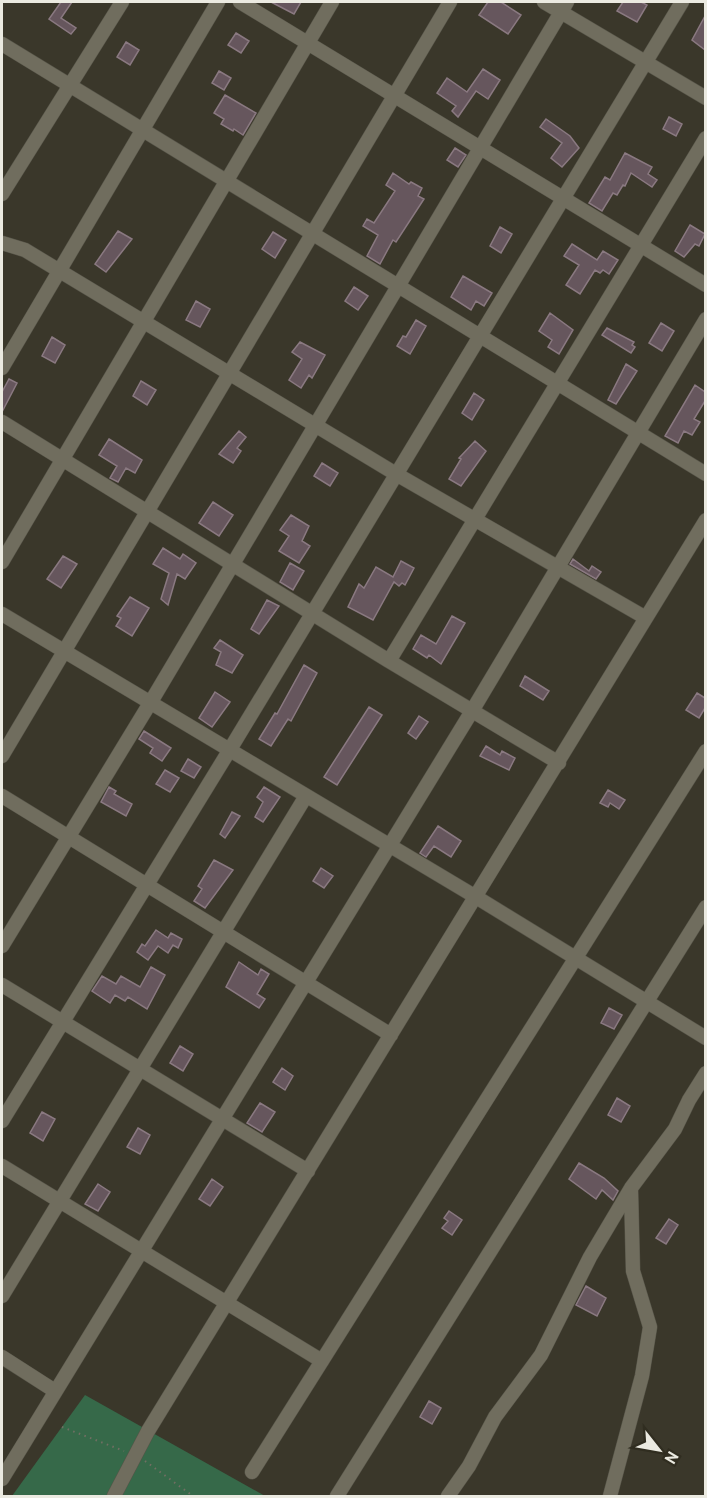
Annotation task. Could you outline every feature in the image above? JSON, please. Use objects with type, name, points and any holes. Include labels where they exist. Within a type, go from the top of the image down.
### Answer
[{"type":"street","points":[[2,194],[122,2]]},
{"type":"street","points":[[2,368],[218,2]]},
{"type":"street","points":[[240,2],[705,285]]},
{"type":"street","points":[[2,562],[332,2]]},
{"type":"street","points":[[2,756],[450,2]]},
{"type":"street","points":[[544,2],[564,7],[705,98]]},
{"type":"street","points":[[2,1121],[480,338],[682,2]]},
{"type":"street","points":[[2,946],[150,704],[564,7]]},
{"type":"street","points":[[2,44],[705,474]]},
{"type":"street","points":[[389,661],[642,246],[705,138]]},
{"type":"street","points":[[2,243],[25,250],[396,474],[646,618]]},
{"type":"street","points":[[2,1479],[472,711],[705,319]]},
{"type":"street","points":[[2,422],[559,763]]},
{"type":"street","points":[[114,1497],[148,1431],[559,763],[705,520]]},
{"type":"street","points":[[2,614],[476,897],[705,1038]]},
{"type":"street","points":[[252,1472],[705,751]]},
{"type":"street","points":[[2,796],[391,1035]]},
{"type":"street","points":[[2,1296],[306,796]]},
{"type":"street","points":[[337,1497],[705,907]]},
{"type":"street","points":[[2,985],[308,1171]]},
{"type":"street","points":[[448,1497],[469,1466],[495,1417],[541,1355],[571,1292],[631,1188],[675,1129],[705,1073]]},
{"type":"street","points":[[2,1166],[140,1252],[322,1360]]},
{"type":"street","points":[[610,1497],[642,1376],[650,1327],[633,1272],[631,1188]]},
{"type":"street","points":[[2,1357],[55,1391]]},
{"type":"green space","points":[[85,1395],[265,1496],[12,1496]]},
{"type":"building","points":[[61,2],[72,2],[61,18],[76,28],[71,34],[49,19]]},
{"type":"building","points":[[271,2],[301,2],[294,14]]},
{"type":"building","points":[[488,2],[501,2],[521,15],[508,34],[479,15]]},
{"type":"building","points":[[623,2],[641,2],[647,5],[637,22],[617,11]]},
{"type":"building","points":[[705,16],[705,50],[692,40]]},
{"type":"building","points":[[236,33],[249,41],[241,53],[228,45]]},
{"type":"building","points":[[126,42],[139,50],[130,65],[117,57]]},
{"type":"building","points":[[483,69],[500,80],[488,99],[476,91],[458,117],[452,111],[456,106],[437,93],[447,78],[467,92]]},
{"type":"building","points":[[219,71],[231,78],[224,90],[212,83]]},
{"type":"building","points":[[225,95],[256,113],[243,135],[221,124],[224,119],[214,113]]},
{"type":"building","points":[[669,117],[682,124],[676,136],[663,129]]},
{"type":"building","points":[[546,119],[570,136],[579,148],[562,167],[551,158],[562,143],[540,127]]},
{"type":"building","points":[[455,148],[466,155],[458,167],[447,160]]},
{"type":"building","points":[[625,153],[652,167],[648,174],[657,180],[652,187],[631,173],[625,186],[623,185],[617,195],[613,193],[602,211],[589,203],[605,177],[610,180]]},
{"type":"building","points":[[393,173],[409,184],[411,182],[422,188],[418,196],[424,199],[396,242],[393,240],[380,264],[367,256],[378,235],[363,226],[367,219],[374,223],[395,191],[386,185]]},
{"type":"building","points":[[690,225],[705,234],[699,246],[695,244],[684,257],[675,251]]},
{"type":"building","points":[[500,227],[512,234],[501,253],[490,246]]},
{"type":"building","points":[[118,231],[132,239],[106,272],[95,264]]},
{"type":"building","points":[[273,232],[286,240],[275,258],[262,249]]},
{"type":"building","points":[[572,244],[597,260],[603,251],[618,260],[609,274],[603,270],[600,273],[595,270],[580,294],[566,285],[579,265],[564,256]]},
{"type":"building","points":[[463,276],[492,293],[484,306],[476,301],[471,310],[451,297]]},
{"type":"building","points":[[354,287],[368,296],[358,310],[345,301]]},
{"type":"building","points":[[196,301],[210,309],[200,327],[186,320]]},
{"type":"building","points":[[550,313],[573,330],[559,354],[548,347],[552,340],[539,331]]},
{"type":"building","points":[[416,320],[426,326],[410,354],[397,346],[403,336],[406,337]]},
{"type":"building","points":[[661,323],[674,331],[662,351],[649,343]]},
{"type":"building","points":[[607,328],[634,342],[632,345],[635,347],[631,353],[602,335]]},
{"type":"building","points":[[52,337],[65,345],[55,363],[42,356]]},
{"type":"building","points":[[300,342],[325,355],[312,378],[309,375],[301,388],[289,380],[302,359],[292,352]]},
{"type":"building","points":[[626,364],[637,371],[616,404],[608,400]]},
{"type":"building","points":[[9,379],[17,383],[2,412],[2,392]]},
{"type":"building","points":[[141,381],[156,390],[147,405],[133,396]]},
{"type":"building","points":[[695,385],[705,392],[705,401],[694,419],[700,422],[692,435],[684,431],[678,443],[665,436]]},
{"type":"building","points":[[474,393],[484,400],[472,420],[462,413]]},
{"type":"building","points":[[239,431],[246,437],[237,448],[241,451],[233,463],[219,454]]},
{"type":"building","points":[[109,439],[142,460],[135,473],[126,468],[118,482],[110,478],[117,466],[99,455]]},
{"type":"building","points":[[475,441],[486,451],[461,486],[449,479],[461,459],[459,458]]},
{"type":"building","points":[[322,463],[338,473],[330,486],[314,476]]},
{"type":"building","points":[[213,502],[233,515],[219,536],[199,523]]},
{"type":"building","points":[[291,515],[309,526],[302,541],[310,546],[299,563],[279,551],[289,536],[280,530]]},
{"type":"building","points":[[163,548],[180,559],[183,554],[196,563],[185,579],[177,574],[168,605],[161,599],[169,573],[153,564]]},
{"type":"building","points":[[63,556],[77,564],[61,588],[47,579]]},
{"type":"building","points":[[573,559],[589,571],[592,566],[601,572],[596,579],[570,564]]},
{"type":"building","points":[[401,561],[414,568],[405,585],[402,583],[399,586],[394,582],[373,620],[348,607],[359,584],[364,588],[376,567],[393,577]]},
{"type":"building","points":[[290,563],[304,571],[293,590],[280,582]]},
{"type":"building","points":[[130,597],[149,608],[132,636],[116,626],[121,618],[117,616]]},
{"type":"building","points":[[267,600],[279,606],[259,634],[251,629]]},
{"type":"building","points":[[452,616],[465,623],[441,664],[429,655],[427,658],[413,649],[421,635],[436,644]]},
{"type":"building","points":[[220,640],[243,655],[232,673],[216,665],[221,652],[214,648]]},
{"type":"building","points":[[304,665],[317,673],[291,721],[288,719],[271,746],[259,739],[275,713],[277,714]]},
{"type":"building","points":[[525,676],[549,691],[543,700],[520,686]]},
{"type":"building","points":[[215,692],[230,702],[212,727],[199,718]]},
{"type":"building","points":[[697,693],[705,698],[705,708],[699,718],[686,710]]},
{"type":"building","points":[[369,707],[382,715],[337,785],[324,777]]},
{"type":"building","points":[[419,716],[428,722],[416,739],[408,733]]},
{"type":"building","points":[[144,731],[171,748],[162,761],[150,753],[153,748],[139,739]]},
{"type":"building","points":[[486,746],[500,755],[502,751],[515,758],[509,770],[480,756]]},
{"type":"building","points":[[188,759],[201,767],[194,778],[181,771]]},
{"type":"building","points":[[165,770],[179,778],[170,792],[156,784]]},
{"type":"building","points":[[109,787],[116,791],[114,794],[132,804],[126,816],[101,802]]},
{"type":"building","points":[[264,787],[280,797],[263,822],[255,817],[263,802],[257,797]]},
{"type":"building","points":[[608,790],[625,800],[619,809],[610,803],[608,807],[600,803]]},
{"type":"building","points":[[232,812],[240,816],[225,838],[220,834]]},
{"type":"building","points":[[438,826],[461,841],[451,857],[434,846],[426,857],[420,853]]},
{"type":"building","points":[[214,860],[233,870],[205,908],[194,901],[202,889],[198,886]]},
{"type":"building","points":[[321,868],[333,876],[324,888],[313,881]]},
{"type":"building","points":[[156,930],[168,938],[171,933],[182,939],[178,948],[173,945],[168,953],[158,946],[148,960],[137,952],[142,944],[145,946]]},
{"type":"building","points":[[239,962],[258,975],[261,969],[269,974],[257,994],[265,999],[259,1008],[226,987]]},
{"type":"building","points":[[151,967],[165,975],[147,1009],[128,997],[125,1001],[115,995],[110,1003],[92,991],[102,976],[116,984],[121,976],[140,987]]},
{"type":"building","points":[[609,1008],[622,1015],[614,1029],[601,1023]]},
{"type":"building","points":[[180,1046],[193,1054],[183,1071],[170,1063]]},
{"type":"building","points":[[282,1068],[293,1076],[285,1090],[273,1082]]},
{"type":"building","points":[[617,1098],[630,1106],[621,1122],[608,1115]]},
{"type":"building","points":[[260,1103],[275,1112],[262,1132],[247,1123]]},
{"type":"building","points":[[42,1112],[55,1119],[43,1141],[30,1133]]},
{"type":"building","points":[[138,1128],[150,1135],[140,1154],[127,1147]]},
{"type":"building","points":[[579,1163],[604,1178],[618,1191],[613,1200],[602,1190],[596,1199],[569,1179]]},
{"type":"building","points":[[212,1179],[223,1187],[210,1206],[199,1199]]},
{"type":"building","points":[[98,1184],[110,1192],[98,1211],[85,1204]]},
{"type":"building","points":[[449,1211],[462,1220],[452,1235],[442,1228],[448,1221],[444,1218]]},
{"type":"building","points":[[669,1219],[678,1225],[666,1244],[656,1238]]},
{"type":"building","points":[[586,1286],[606,1298],[597,1316],[576,1305]]},
{"type":"building","points":[[429,1401],[441,1408],[432,1424],[420,1417]]}]
